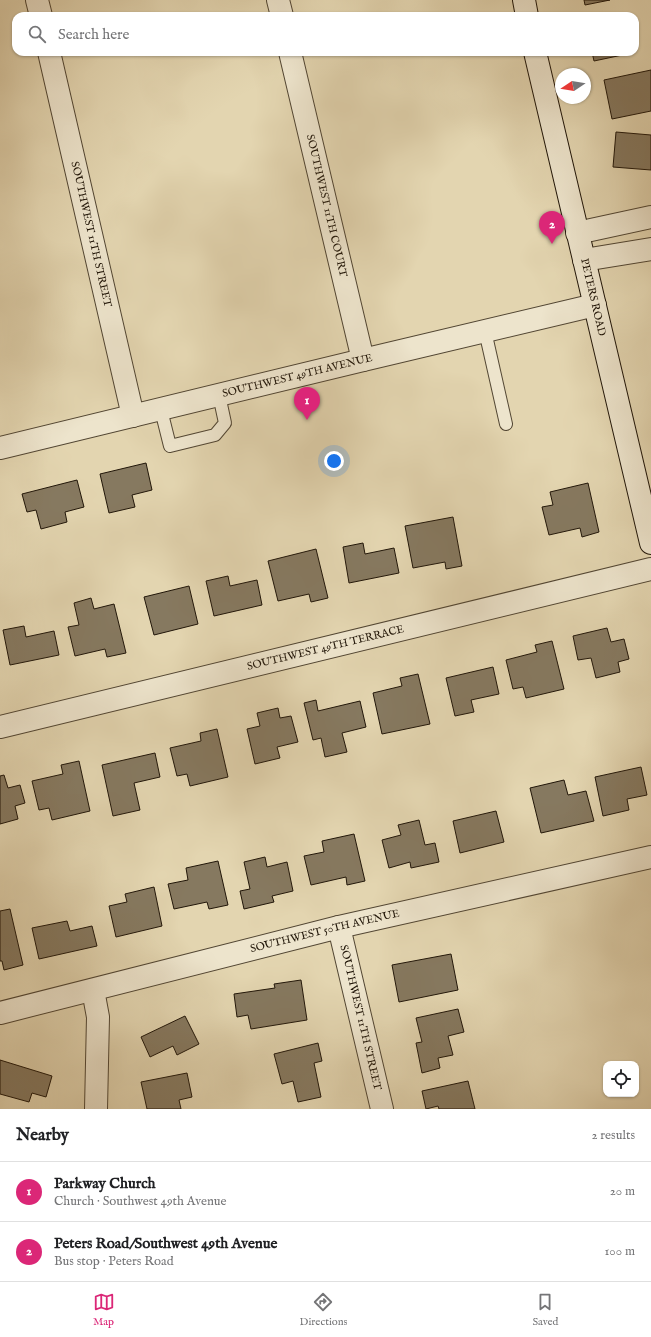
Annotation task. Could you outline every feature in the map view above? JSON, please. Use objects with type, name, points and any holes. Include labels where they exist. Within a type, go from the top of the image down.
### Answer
[{"type":"street","points":[[37,0],[40,12]]},
{"type":"street","points":[[278,0],[281,12]]},
{"type":"street","points":[[524,0],[526,12]]},
{"type":"street","name":"SOUTHWEST 11TH STREET","points":[[50,56],[133,416]]},
{"type":"street","name":"SOUTHWEST 11TH COURT","points":[[291,56],[363,360]]},
{"type":"street","name":"PETERS ROAD","points":[[537,56],[577,233],[651,543]]},
{"type":"street","points":[[577,233],[651,216]]},
{"type":"street","points":[[584,260],[651,249]]},
{"type":"street","name":"SOUTHWEST 49TH AVENUE","points":[[0,448],[363,360],[595,306]]},
{"type":"street","name":"SOUTHWEST 49TH TERRACE","points":[[0,726],[651,569]]},
{"type":"street","name":"SOUTHWEST 50TH AVENUE","points":[[0,1012],[93,990],[339,927],[651,857]]},
{"type":"street","name":"SOUTHWEST 11TH STREET","points":[[339,927],[382,1109]]},
{"type":"street","points":[[93,990],[98,1017],[96,1109]]},
{"type":"lane","points":[[485,331],[506,424]]},
{"type":"lane","points":[[161,410],[170,446],[215,435],[225,423],[219,396]]},
{"type":"building","points":[[584,0],[610,0],[585,5]]},
{"type":"building","points":[[593,56],[618,56],[594,61]]},
{"type":"building","points":[[651,70],[651,111],[612,119],[604,80]]},
{"type":"building","points":[[616,132],[651,135],[651,170],[613,167]]},
{"type":"building","points":[[146,463],[152,490],[132,495],[135,507],[109,513],[100,474]]},
{"type":"building","points":[[77,480],[84,507],[65,512],[67,522],[41,529],[36,510],[27,512],[22,494]]},
{"type":"building","points":[[588,483],[599,532],[582,537],[580,528],[549,535],[542,507],[553,505],[550,492]]},
{"type":"building","points":[[453,517],[462,566],[446,569],[445,562],[413,568],[405,526]]},
{"type":"building","points":[[363,543],[365,554],[394,548],[399,573],[349,583],[343,547]]},
{"type":"building","points":[[316,549],[328,598],[311,602],[309,594],[278,601],[268,561]]},
{"type":"building","points":[[228,576],[230,586],[257,580],[262,605],[214,616],[206,581]]},
{"type":"building","points":[[189,586],[198,624],[154,635],[144,597]]},
{"type":"building","points":[[91,598],[94,609],[114,604],[126,653],[107,657],[105,649],[75,656],[68,627],[79,625],[74,603]]},
{"type":"building","points":[[24,626],[26,637],[54,631],[59,655],[10,665],[3,630]]},
{"type":"building","points":[[607,628],[611,642],[624,639],[629,659],[618,662],[620,672],[596,678],[591,658],[578,660],[573,636]]},
{"type":"building","points":[[552,641],[564,689],[526,698],[523,687],[513,689],[506,660],[537,652],[535,645]]},
{"type":"building","points":[[493,667],[499,694],[471,700],[474,712],[455,716],[446,678]]},
{"type":"building","points":[[418,674],[430,724],[382,734],[373,693],[402,686],[400,678]]},
{"type":"building","points":[[316,700],[318,711],[360,701],[366,727],[342,733],[347,752],[325,757],[321,738],[313,740],[304,703]]},
{"type":"building","points":[[278,708],[280,718],[291,716],[298,742],[277,747],[280,758],[255,764],[247,729],[260,726],[257,713]]},
{"type":"building","points":[[217,729],[228,777],[190,786],[187,774],[177,776],[170,748],[201,741],[200,733]]},
{"type":"building","points":[[155,753],[160,777],[134,783],[140,810],[113,816],[102,765]]},
{"type":"building","points":[[79,761],[90,811],[52,820],[49,808],[39,810],[32,781],[63,774],[61,765]]},
{"type":"building","points":[[641,767],[647,795],[627,799],[629,810],[603,816],[595,777]]},
{"type":"building","points":[[4,775],[8,788],[20,785],[25,803],[15,806],[18,819],[0,824],[0,776]]},
{"type":"building","points":[[564,780],[568,795],[586,791],[594,821],[541,833],[530,788]]},
{"type":"building","points":[[496,811],[504,842],[460,853],[453,821]]},
{"type":"building","points":[[419,820],[425,845],[435,843],[439,862],[411,868],[410,862],[389,868],[382,840],[401,835],[398,825]]},
{"type":"building","points":[[354,834],[365,881],[347,885],[346,877],[311,885],[304,856],[324,852],[322,841]]},
{"type":"building","points":[[265,857],[267,867],[287,862],[293,891],[272,896],[274,902],[244,909],[240,891],[250,889],[244,862]]},
{"type":"building","points":[[218,861],[228,905],[209,909],[207,902],[174,909],[168,884],[188,880],[186,868]]},
{"type":"building","points":[[154,887],[162,926],[116,937],[109,906],[127,902],[125,894]]},
{"type":"building","points":[[10,909],[23,965],[4,970],[2,961],[0,961],[0,911]]},
{"type":"building","points":[[67,921],[70,931],[92,926],[97,946],[39,959],[32,928]]},
{"type":"building","points":[[451,954],[458,990],[399,1002],[392,965]]},
{"type":"building","points":[[301,980],[307,1020],[251,1029],[248,1015],[237,1017],[234,994],[275,988],[274,984]]},
{"type":"building","points":[[458,1009],[464,1032],[448,1036],[453,1055],[438,1058],[440,1068],[422,1073],[416,1043],[422,1042],[416,1018]]},
{"type":"building","points":[[185,1016],[199,1044],[177,1055],[173,1046],[150,1057],[141,1037]]},
{"type":"building","points":[[318,1043],[322,1061],[314,1063],[321,1097],[298,1102],[293,1081],[282,1084],[274,1054]]},
{"type":"building","points":[[0,1060],[52,1076],[46,1097],[32,1093],[29,1102],[0,1094]]},
{"type":"building","points":[[187,1073],[192,1097],[179,1100],[181,1109],[147,1109],[141,1082]]},
{"type":"building","points":[[468,1081],[475,1109],[439,1109],[438,1106],[426,1109],[422,1091]]},
{"type":"place","name":"Peters Road/Southwest 49th Avenue","points":[[552,244]]},
{"type":"place","name":"Parkway Church","points":[[307,420]]}]
